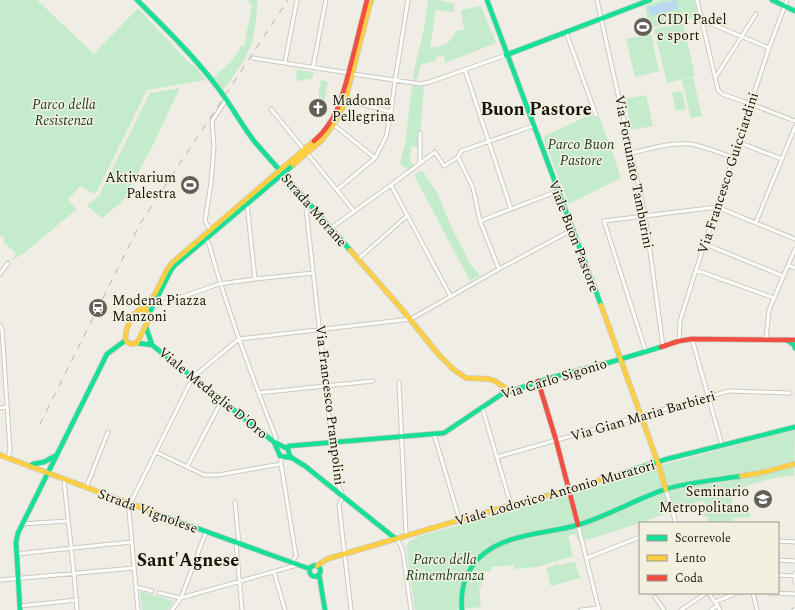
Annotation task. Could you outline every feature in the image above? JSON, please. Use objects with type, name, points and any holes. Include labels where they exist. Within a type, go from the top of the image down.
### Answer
[{"type":"street","name":"Strada Morane","points":[[137,0],[179,43],[210,79],[226,100],[246,132],[411,320],[435,351],[460,376],[472,380],[492,380],[510,391]]},
{"type":"street","points":[[285,62],[297,0]]},
{"type":"street","points":[[313,67],[326,0]]},
{"type":"street","points":[[351,73],[367,0]]},
{"type":"street","points":[[137,343],[146,327],[150,317],[149,314],[171,270],[180,260],[206,239],[305,151],[332,124],[344,99],[371,0]]},
{"type":"street","points":[[337,190],[375,158],[386,137],[408,0]]},
{"type":"street","name":"Viale Buon Pastore","points":[[487,0],[506,55],[620,358],[658,463],[666,490]]},
{"type":"street","name":"Via Fortunato Tamburini","points":[[597,0],[645,215],[664,346]]},
{"type":"street","points":[[253,58],[421,84],[506,55],[639,2],[650,0]]},
{"type":"street","points":[[697,0],[718,90],[722,94],[795,121]]},
{"type":"street","points":[[772,0],[795,11]]},
{"type":"street","name":"Via Francesco Guicciardini","points":[[679,341],[680,321],[696,270],[732,157],[787,0]]},
{"type":"street","points":[[715,79],[756,14]]},
{"type":"street","points":[[702,20],[769,48]]},
{"type":"street","points":[[566,32],[596,115]]},
{"type":"street","points":[[465,70],[511,209]]},
{"type":"street","points":[[344,99],[391,112]]},
{"type":"street","points":[[210,230],[205,221],[211,183],[214,146],[212,121],[226,100]]},
{"type":"street","points":[[271,109],[354,211]]},
{"type":"street","points":[[332,124],[375,158]]},
{"type":"street","points":[[331,228],[391,186],[435,152],[444,166],[458,157],[461,151],[533,126]]},
{"type":"street","points":[[756,222],[795,127]]},
{"type":"street","points":[[420,133],[420,163]]},
{"type":"street","points":[[738,142],[782,159]]},
{"type":"street","points":[[631,153],[684,144],[695,145],[732,157]]},
{"type":"street","points":[[458,157],[473,188],[480,220],[500,269]]},
{"type":"street","points":[[391,186],[451,297]]},
{"type":"street","points":[[480,220],[558,191]]},
{"type":"street","name":"Via Francesco Prampolini","points":[[305,199],[332,443],[338,484],[343,496],[339,505],[351,610]]},
{"type":"street","points":[[144,310],[155,294],[172,263],[210,230],[246,202]]},
{"type":"street","points":[[246,202],[255,279]]},
{"type":"street","points":[[646,352],[604,221],[716,207],[795,239]]},
{"type":"street","points":[[357,260],[408,215]]},
{"type":"street","points":[[138,610],[131,542],[130,504],[193,377],[239,339],[411,320],[572,230]]},
{"type":"street","points":[[206,239],[219,284],[258,393],[276,438],[274,442]]},
{"type":"street","points":[[705,244],[783,276]]},
{"type":"street","points":[[766,339],[769,310],[795,249]]},
{"type":"street","points":[[0,274],[8,263]]},
{"type":"street","points":[[788,265],[795,268]]},
{"type":"street","points":[[696,270],[774,298]]},
{"type":"street","points":[[153,307],[219,284],[313,273]]},
{"type":"street","points":[[77,600],[20,608],[16,538],[107,354],[126,340],[125,333],[134,314],[140,309],[149,314]]},
{"type":"street","points":[[0,325],[2,329],[2,350],[10,450],[8,458]]},
{"type":"street","name":"Viale Medaglie D'Oro","points":[[146,327],[152,344],[286,453],[305,466],[396,539]]},
{"type":"street","points":[[692,339],[722,445]]},
{"type":"street","name":"Via Carlo Sigonio","points":[[286,453],[298,446],[444,433],[482,406],[510,391],[679,341],[692,339],[795,340]]},
{"type":"street","name":"Viale Medaglie D'Oro","points":[[126,340],[131,344],[152,344]]},
{"type":"street","points":[[785,340],[794,345],[795,348]]},
{"type":"street","points":[[0,379],[5,378]]},
{"type":"street","points":[[258,393],[373,381]]},
{"type":"street","points":[[400,382],[406,533]]},
{"type":"street","points":[[538,382],[556,440],[587,558],[598,609],[581,610]]},
{"type":"street","name":"Via Gian Maria Barbieri","points":[[497,457],[729,391],[790,393]]},
{"type":"street","points":[[187,468],[222,400]]},
{"type":"street","points":[[482,406],[511,505]]},
{"type":"street","points":[[0,408],[7,407]]},
{"type":"street","name":"Viale Lodovico Antonio Muratori","points":[[310,569],[313,566],[318,566],[327,559],[345,553],[460,521],[511,505],[569,490],[658,463],[795,426]]},
{"type":"street","points":[[86,488],[108,432]]},
{"type":"street","points":[[434,434],[460,521]]},
{"type":"street","points":[[156,452],[204,475],[218,475],[281,464]]},
{"type":"street","points":[[286,453],[281,464],[296,556],[291,563]]},
{"type":"street","name":"Strada Vignolese","points":[[0,455],[64,480],[297,565]]},
{"type":"street","points":[[30,466],[44,462],[56,455]]},
{"type":"street","points":[[462,610],[460,599],[462,589],[468,575],[478,559],[496,546],[509,541],[578,525],[666,490],[688,484],[760,473],[795,464]]},
{"type":"street","points":[[64,480],[77,610]]},
{"type":"street","points":[[666,490],[676,522]]},
{"type":"street","points":[[235,502],[242,610]]},
{"type":"street","points":[[22,524],[67,521]]},
{"type":"street","points":[[172,610],[181,598],[206,532]]},
{"type":"street","points":[[587,558],[639,538]]},
{"type":"street","points":[[396,539],[403,552],[411,610]]},
{"type":"street","points":[[779,541],[795,542]]},
{"type":"street","points":[[16,554],[131,542]]},
{"type":"street","points":[[779,560],[795,561]]},
{"type":"street","points":[[159,592],[181,598],[297,565],[310,569],[310,574],[320,585]]},
{"type":"street","points":[[318,566],[320,570],[320,585],[324,610]]},
{"type":"street","points":[[0,580],[134,568]]},
{"type":"street","points":[[274,572],[285,610]]},
{"type":"street","points":[[795,573],[795,582]]},
{"type":"street","points":[[313,576],[319,574]]},
{"type":"street","points":[[779,575],[795,576]]},
{"type":"street","points":[[136,587],[152,591]]},
{"type":"street","points":[[779,593],[795,594]]},
{"type":"street","points":[[681,610],[705,594]]},
{"type":"street","points":[[710,594],[720,610]]},
{"type":"street","points":[[715,602],[735,594]]},
{"type":"street","points":[[753,594],[757,610]]},
{"type":"street","points":[[655,597],[664,610]]},
{"type":"street","points":[[711,610],[718,605]]},
{"type":"green space","name":"Parco della Resistenza","points":[[0,0],[37,0],[94,54],[138,8],[191,65],[194,65],[206,80],[147,90],[97,191],[94,194],[80,186],[68,200],[77,209],[23,254],[12,260],[16,253],[3,242],[5,239],[0,235]]},
{"type":"green space","points":[[247,0],[257,0],[256,20],[253,36],[244,60],[223,90],[213,78],[233,59],[241,45],[244,46],[252,5]]},
{"type":"green space","points":[[428,0],[440,0],[454,4],[454,12],[436,10],[430,48],[446,44],[457,30],[464,30],[461,10],[481,6],[496,43],[445,63],[444,55],[437,57],[435,61],[421,65],[417,80],[412,79],[423,34]]},
{"type":"green space","points":[[661,0],[694,0],[698,17],[650,28],[645,6]]},
{"type":"green space","points":[[683,23],[695,76],[667,83],[654,29]]},
{"type":"green space","points":[[651,34],[659,71],[635,77],[626,39]]},
{"type":"green space","points":[[297,70],[314,72],[312,79],[307,79],[304,81],[296,80]]},
{"type":"green space","points":[[693,77],[702,116],[691,118],[682,80]]},
{"type":"green space","points":[[321,80],[328,82],[324,102],[322,99],[318,98]]},
{"type":"green space","points":[[412,85],[424,87],[419,147],[411,147],[410,160],[414,166],[409,170],[400,164],[406,138]]},
{"type":"green space","points":[[180,88],[153,145],[123,201],[102,218],[87,206],[99,196],[150,93]]},
{"type":"green space","points":[[682,91],[686,109],[676,111],[672,93]]},
{"type":"green space","points":[[646,95],[653,126],[631,130],[625,99]]},
{"type":"green space","name":"Parco Buon Pastore","points":[[589,115],[600,118],[621,178],[569,204],[543,137]]},
{"type":"green space","points":[[422,170],[438,194],[451,227],[471,265],[480,275],[470,281],[414,175]]},
{"type":"green space","name":"Parco della Rimembranza","points":[[795,429],[794,476],[770,479],[732,491],[732,509],[749,508],[750,517],[733,518],[733,521],[726,522],[708,522],[707,516],[697,517],[707,513],[704,500],[579,542],[573,534],[568,536],[573,556],[537,567],[515,569],[514,565],[491,567],[491,571],[482,571],[482,586],[479,586],[481,607],[453,610],[415,610],[406,547],[409,542],[417,537],[576,492],[666,464]]},
{"type":"green space","points":[[575,561],[580,578],[551,586],[546,568]]},
{"type":"green space","points":[[140,592],[174,601],[168,610],[142,610]]},
{"type":"water","points":[[676,0],[678,9],[650,16],[648,7]]},
{"type":"railway","points":[[40,424],[140,224],[288,0]]},
{"type":"traffic: fast","points":[[137,0],[179,42],[209,76],[223,94],[254,141],[350,250]]},
{"type":"traffic: fast","points":[[487,0],[601,305]]},
{"type":"traffic: fast","points":[[506,55],[650,0]]},
{"type":"traffic: fast","points":[[772,0],[795,11]]},
{"type":"traffic: fast","points":[[149,314],[175,265],[293,165]]},
{"type":"traffic: fast","points":[[146,327],[152,345],[274,442],[288,449],[292,458]]},
{"type":"traffic: fast","points":[[20,610],[16,542],[18,533],[107,354],[126,340]]},
{"type":"traffic: fast","points":[[787,340],[794,345],[795,348]]},
{"type":"traffic: fast","points":[[137,343],[152,345]]},
{"type":"traffic: fast","points":[[286,448],[289,446],[444,433],[502,394],[550,378],[661,347]]},
{"type":"traffic: fast","points":[[613,476],[667,459],[795,427]]},
{"type":"traffic: fast","points":[[275,444],[280,456],[292,458],[305,466],[396,539]]},
{"type":"traffic: fast","points":[[30,466],[44,462],[55,456]]},
{"type":"traffic: fast","points":[[462,610],[463,588],[471,568],[480,557],[490,549],[502,543],[527,535],[578,525],[666,489],[741,476]]},
{"type":"traffic: fast","points":[[166,517],[310,569]]},
{"type":"traffic: fast","points":[[313,566],[317,566],[319,567],[320,571],[319,575],[313,576],[310,573],[310,569],[313,566]]},
{"type":"traffic: fast","points":[[319,574],[325,610]]},
{"type":"traffic: slow","points":[[293,165],[322,140],[336,121],[344,105],[371,0]]},
{"type":"traffic: slow","points":[[144,310],[155,294],[172,263],[314,141]]},
{"type":"traffic: slow","points":[[350,250],[400,307],[439,355],[453,369],[466,378],[489,379],[495,381],[510,391]]},
{"type":"traffic: slow","points":[[601,305],[658,463],[666,490]]},
{"type":"traffic: slow","points":[[140,309],[147,312],[150,317],[137,343],[131,344],[126,341],[127,327],[131,319],[140,309]]},
{"type":"traffic: slow","points":[[0,455],[166,517]]},
{"type":"traffic: slow","points":[[741,476],[795,464]]},
{"type":"traffic: slow","points":[[317,566],[327,559],[613,476]]},
{"type":"traffic: jam","points":[[314,141],[329,124],[339,104],[367,0]]},
{"type":"traffic: jam","points":[[661,347],[679,341],[692,339],[795,340]]},
{"type":"traffic: jam","points":[[538,381],[556,440],[578,525]]},
{"type":"place","name":"CIDI Padel e sport","points":[[643,27]]},
{"type":"place","name":"Madonna Pellegrina","points":[[318,108]]},
{"type":"place","name":"Aktivarium Palestra","points":[[190,185]]},
{"type":"place","name":"Modena Piazza Manzoni","points":[[98,308]]},
{"type":"place","name":"Seminario Metropolitano","points":[[763,499]]},
{"type":"district","name":"Buon Pastore","points":[[536,109]]},
{"type":"district","name":"Sant'Agnese","points":[[188,560]]}]
